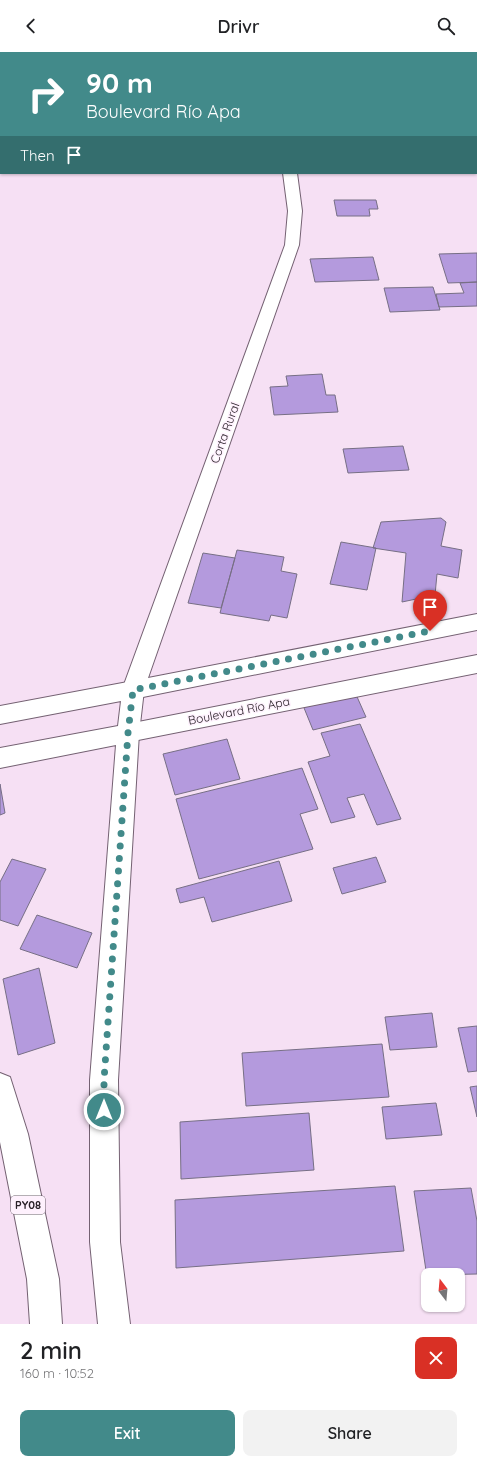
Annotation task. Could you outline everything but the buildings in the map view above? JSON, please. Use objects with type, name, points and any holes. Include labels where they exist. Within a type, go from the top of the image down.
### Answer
[{"type":"main road","name":"Corta Rural","points":[[114,1324],[105,1242],[104,1080],[128,733],[133,690],[292,245],[295,211],[290,174]]},
{"type":"main road","points":[[0,715],[477,622]]},
{"type":"main road","name":"Boulevard Río Apa","points":[[0,758],[477,664]]},
{"type":"main road","name":"PY08","points":[[0,1087],[13,1134],[43,1279],[46,1324]]},
{"type":"route","points":[[104,1110],[104,1080],[128,733],[133,690],[430,631]]}]
